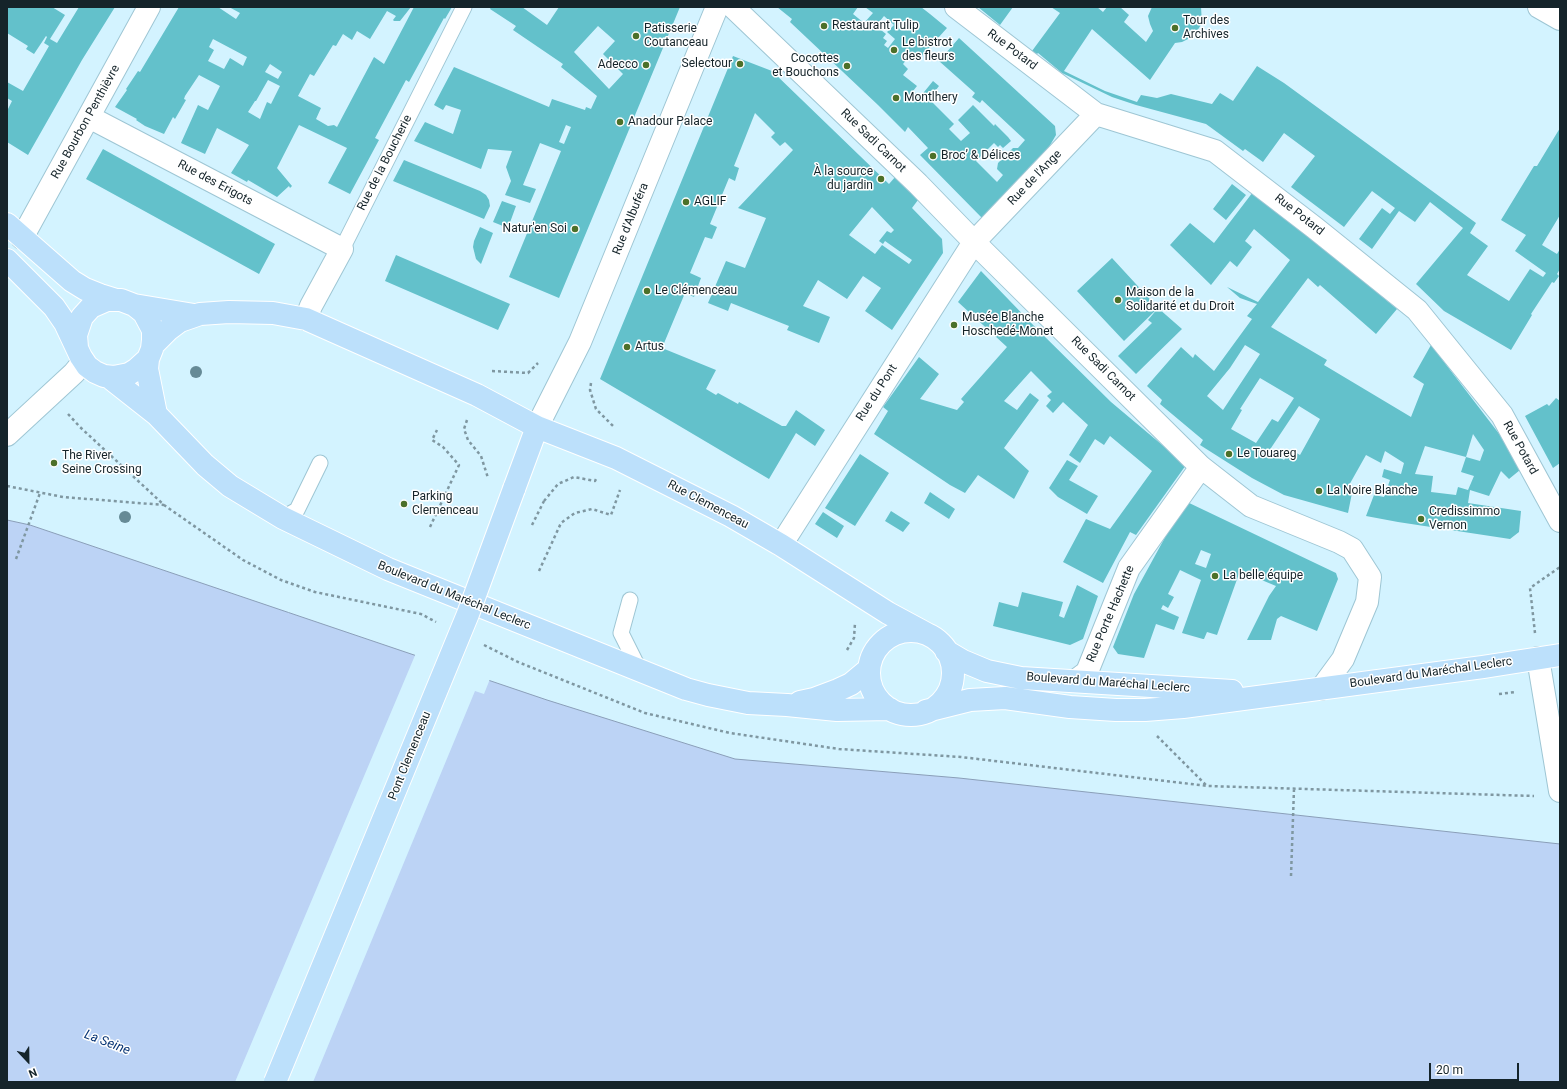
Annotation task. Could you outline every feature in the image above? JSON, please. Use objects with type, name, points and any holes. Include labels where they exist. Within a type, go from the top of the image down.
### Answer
[{"type":"main road","points":[[15,231],[72,281],[100,295],[125,302],[144,313],[153,330],[147,369],[156,414]]},
{"type":"main road","points":[[7,260],[54,307],[80,355],[95,372],[109,377],[119,377],[129,374],[142,366],[150,352],[168,330],[180,321],[194,315]]},
{"type":"main road","points":[[80,355],[76,339],[76,330],[79,322],[91,307],[107,300],[194,315]]},
{"type":"main road","name":"Rue Clemenceau","points":[[194,315],[229,312],[273,313],[306,319],[477,395],[537,427],[616,458],[731,516],[781,545],[862,608],[888,613],[927,634]]},
{"type":"main road","name":"Boulevard du Maréchal Leclerc","points":[[109,377],[156,414],[205,465],[230,486],[283,518],[388,569],[527,626],[686,688],[708,695],[748,703],[837,710],[890,709]]},
{"type":"main road","name":"Pont Clemenceau","points":[[275,1082],[468,614],[537,427]]},
{"type":"main road","points":[[862,608],[877,613],[883,642]]},
{"type":"main road","points":[[906,631],[917,631],[927,634],[940,642],[952,665],[950,685],[946,695],[940,703],[926,711],[911,715],[890,709],[878,699],[871,685],[869,669],[873,654],[883,642],[892,636],[906,631]]},
{"type":"main road","name":"Boulevard du Maréchal Leclerc","points":[[946,651],[963,661],[993,672],[1021,678],[1275,694]]},
{"type":"main road","name":"Boulevard du Maréchal Leclerc","points":[[926,711],[949,705],[984,699],[1005,698],[1070,707],[1146,710],[1210,704],[1275,694],[1321,689],[1560,654]]},
{"type":"main road","name":"Boulevard du Maréchal Leclerc","points":[[787,705],[814,699],[838,690],[851,684],[869,669]]},
{"type":"street","name":"Rue Bourbon Penthièvre","points":[[15,231],[89,117],[149,7]]},
{"type":"street","name":"Rue d'Albuféra","points":[[537,427],[580,342],[716,7]]},
{"type":"street","name":"Rue Sadi Carnot","points":[[733,7],[918,184],[974,242],[1201,467],[1251,506],[1339,542],[1352,549],[1370,577],[1367,602],[1343,659],[1321,689]]},
{"type":"street","name":"Rue Potard","points":[[956,7],[1096,114],[1215,151],[1315,228],[1417,310],[1502,415],[1560,521]]},
{"type":"street","points":[[1539,7],[1560,19]]},
{"type":"street","name":"Rue de l'Ange","points":[[974,242],[1096,114]]},
{"type":"street","name":"Rue des Erigots","points":[[89,117],[342,249]]},
{"type":"street","name":"Rue du Pont","points":[[781,545],[974,242]]},
{"type":"street","name":"Rue de la Boucherie","points":[[306,319],[311,306],[342,249]]},
{"type":"street","points":[[7,435],[74,373],[80,355]]},
{"type":"street","name":"Rue Porte Hachette","points":[[1075,681],[1087,672],[1129,568],[1201,467]]},
{"type":"street","points":[[1538,658],[1560,792]]},
{"type":"lane","name":"Rue de la Boucherie","points":[[342,249],[464,7]]},
{"type":"lane","points":[[283,518],[297,510],[320,463]]},
{"type":"lane","points":[[630,600],[621,633],[639,669]]},
{"type":"path","points":[[487,371],[528,373],[539,362]]},
{"type":"path","points":[[430,527],[459,465],[444,448],[432,440],[437,430]]},
{"type":"path","points":[[594,481],[601,482]]},
{"type":"path","points":[[7,486],[63,497],[164,505]]},
{"type":"path","points":[[539,571],[561,523],[575,512],[592,510],[611,515],[621,487]]},
{"type":"path","points":[[16,560],[40,492]]},
{"type":"path","points":[[1538,658],[1530,588],[1560,567]]},
{"type":"path","points":[[847,652],[854,638],[862,608]]},
{"type":"path","points":[[1155,735],[1208,786]]},
{"type":"path","points":[[1291,876],[1294,789]]},
{"type":"water","name":"La Seine","points":[[7,520],[30,525],[547,700],[735,759],[959,778],[1560,844],[1560,1082],[7,1082]]},
{"type":"pier","points":[[416,653],[490,679],[484,694],[475,691],[313,1082],[235,1082]]},
{"type":"building","points":[[7,7],[52,7],[65,15],[50,39],[57,43],[79,7],[115,7],[82,60],[28,155],[7,142],[7,111],[12,101],[7,98],[7,82],[23,91],[49,46],[44,43],[47,37],[46,36],[34,54],[26,49],[28,46],[7,33]]},
{"type":"building","points":[[179,7],[218,7],[236,19],[240,13],[229,7],[411,7],[400,21],[394,21],[393,20],[396,16],[387,11],[370,39],[357,31],[352,40],[343,34],[336,46],[333,45],[314,76],[310,74],[298,96],[321,108],[316,119],[328,126],[334,125],[337,127],[374,57],[384,64],[414,7],[452,7],[445,19],[444,18],[409,82],[406,80],[375,138],[379,140],[350,194],[328,183],[347,148],[299,125],[277,168],[292,186],[290,188],[289,186],[277,197],[248,180],[247,182],[231,173],[249,145],[217,128],[205,154],[181,143],[198,105],[208,110],[220,86],[199,75],[185,96],[184,99],[186,100],[175,119],[173,117],[164,134],[145,126],[136,120],[137,119],[115,107],[138,71],[140,72]],"holes":[[[213,39],[247,57],[243,66],[230,58],[224,69],[208,61],[214,50],[209,47]],[[270,64],[282,72],[278,79],[265,72]],[[268,80],[280,86],[271,104],[267,102],[260,119],[248,112]]]},
{"type":"building","points":[[491,7],[522,7],[547,25],[559,7],[680,7],[559,298],[509,277],[561,151],[540,143],[523,185],[536,189],[530,203],[505,195],[511,181],[506,167],[512,151],[488,149],[481,169],[414,141],[425,122],[453,134],[461,110],[446,105],[443,110],[434,105],[454,67],[549,107],[552,99],[585,110],[586,107],[591,109],[597,96],[561,67],[563,64],[513,30],[516,26],[490,9]],"holes":[[[598,26],[615,41],[603,54],[623,74],[609,89],[574,52]],[[566,125],[571,127],[564,144],[559,142]]]},
{"type":"building","points":[[777,7],[858,7],[853,14],[864,23],[873,13],[865,7],[921,7],[930,14],[947,28],[920,58],[916,58],[911,54],[903,64],[908,69],[903,75],[917,86],[913,91],[920,97],[933,81],[939,86],[929,99],[954,124],[949,129],[961,141],[970,133],[958,120],[973,105],[994,126],[995,124],[1008,137],[1011,141],[1003,148],[1000,145],[998,147],[994,143],[976,161],[997,182],[1003,175],[997,169],[998,163],[1013,148],[1018,148],[1025,140],[982,100],[980,103],[972,97],[975,93],[939,61],[959,38],[1055,126],[1056,135],[1049,147],[983,219],[920,155],[928,148],[908,127],[905,132],[790,22],[792,19]],"holes":[[[884,16],[894,25],[887,32],[895,39],[888,48],[884,45],[887,41],[883,38],[886,34],[876,26]]]},
{"type":"building","points":[[978,7],[1013,7],[1000,25]]},
{"type":"building","points":[[1051,7],[1097,7],[1103,12],[1107,7],[1120,7],[1129,15],[1124,22],[1146,42],[1153,31],[1148,16],[1152,7],[1201,7],[1202,23],[1194,36],[1182,42],[1175,43],[1150,80],[1092,29],[1064,71],[1105,91],[1137,102],[1141,95],[1157,98],[1171,94],[1212,104],[1220,93],[1233,101],[1257,66],[1284,83],[1476,223],[1470,233],[1488,246],[1467,275],[1509,301],[1530,269],[1543,277],[1546,273],[1515,251],[1526,235],[1501,220],[1534,166],[1537,166],[1560,128],[1560,215],[1542,245],[1557,254],[1560,249],[1560,269],[1557,274],[1559,276],[1554,283],[1552,282],[1531,314],[1532,315],[1511,350],[1444,311],[1416,284],[1463,228],[1430,202],[1415,222],[1399,211],[1372,249],[1359,239],[1382,208],[1390,214],[1395,208],[1372,191],[1344,227],[1291,187],[1315,156],[1284,133],[1263,162],[1245,149],[1243,151],[1206,124],[1112,97],[1062,73],[1038,53],[1037,54],[1032,51],[1060,13]]},
{"type":"building","points":[[733,56],[772,71],[889,184],[896,176],[918,200],[912,208],[942,239],[943,253],[892,330],[865,311],[881,288],[863,276],[847,299],[818,280],[803,306],[830,317],[819,343],[787,330],[789,326],[731,303],[728,311],[708,303],[726,261],[745,268],[766,218],[738,208],[793,150],[785,142],[780,146],[771,137],[775,133],[755,113],[734,166],[739,168],[735,181],[729,178],[710,224],[717,227],[712,239],[705,237],[690,273],[701,278],[694,297],[685,293],[662,348],[716,370],[706,389],[716,395],[718,393],[738,404],[739,402],[782,426],[786,426],[796,410],[825,430],[815,446],[796,433],[769,479],[600,379]],"holes":[[[872,207],[894,230],[891,233],[887,231],[879,241],[883,244],[885,241],[912,260],[909,264],[882,245],[875,254],[849,235]]]},
{"type":"building","points":[[103,149],[275,244],[259,274],[86,179]]},
{"type":"building","points":[[404,160],[480,191],[486,195],[490,206],[484,219],[393,181]]},
{"type":"building","points":[[1232,184],[1246,195],[1226,220],[1213,209]]},
{"type":"building","points":[[1256,188],[1309,236],[1397,309],[1376,334],[1320,285],[1318,287],[1308,278],[1271,327],[1327,360],[1324,365],[1411,417],[1424,384],[1413,377],[1431,345],[1500,435],[1520,470],[1509,479],[1501,471],[1489,496],[1470,490],[1468,503],[1521,511],[1519,532],[1510,539],[1366,516],[1374,495],[1384,497],[1390,480],[1382,477],[1384,469],[1401,474],[1404,463],[1385,451],[1381,463],[1366,455],[1348,487],[1353,488],[1348,513],[1284,495],[1252,478],[1200,445],[1203,440],[1160,404],[1162,400],[1147,386],[1181,347],[1193,358],[1195,354],[1214,371],[1252,319],[1247,316],[1257,304],[1240,298],[1227,287],[1258,302],[1290,260],[1254,229],[1245,241],[1252,247],[1237,267],[1230,261],[1211,285],[1170,245],[1190,223],[1214,243]],"holes":[[[1245,345],[1260,354],[1223,410],[1207,396],[1230,368]],[[1260,378],[1294,398],[1278,422],[1272,419],[1256,443],[1231,429],[1242,410],[1240,409]],[[1299,406],[1320,419],[1300,455],[1291,450],[1284,460],[1269,451]],[[1473,434],[1484,450],[1480,461],[1466,457]],[[1425,446],[1466,457],[1461,472],[1474,476],[1468,490],[1458,487],[1456,495],[1431,492],[1433,476],[1415,474]]]},
{"type":"building","points":[[502,201],[516,206],[508,228],[493,222]]},
{"type":"building","points":[[480,227],[493,233],[481,264],[476,259],[473,247]]},
{"type":"building","points":[[396,255],[510,304],[498,330],[385,281]]},
{"type":"building","name":"Maison de la Solidarité et du Droit","points":[[1112,258],[1158,308],[1124,341],[1077,291]]},
{"type":"building","points":[[981,271],[1111,402],[1186,465],[1136,535],[1130,532],[1103,583],[1063,562],[1086,519],[1110,529],[1152,471],[1110,436],[1104,445],[1095,439],[1080,463],[1069,455],[1088,425],[1063,402],[1053,413],[1046,406],[1051,400],[1047,396],[1052,392],[1031,371],[1004,401],[1017,410],[1030,393],[1039,400],[1004,448],[1029,471],[1014,499],[978,475],[965,493],[950,485],[874,434],[888,411],[883,407],[919,357],[939,374],[920,399],[957,410],[964,402],[961,399],[1007,347],[958,302]]},
{"type":"building","points":[[1158,308],[1182,329],[1136,374],[1118,356],[1152,323],[1148,320]]},
{"type":"building","points":[[1556,398],[1560,401],[1560,463],[1553,468],[1525,416],[1547,404],[1549,406]]},
{"type":"building","points":[[860,454],[889,473],[855,526],[825,508]]},
{"type":"building","points":[[1067,460],[1078,466],[1069,480],[1098,496],[1087,514],[1058,497],[1049,488]]},
{"type":"building","points":[[930,492],[955,509],[949,519],[924,503]]},
{"type":"building","points":[[1185,501],[1336,573],[1338,579],[1317,631],[1281,616],[1277,619],[1271,640],[1247,640],[1269,596],[1276,586],[1240,571],[1217,635],[1207,632],[1203,639],[1182,633],[1201,580],[1180,570],[1168,594],[1174,597],[1168,608],[1163,605],[1161,609],[1179,617],[1174,630],[1156,624],[1144,658],[1118,654],[1113,647],[1134,594]],"holes":[[[1201,550],[1211,554],[1206,568],[1195,564]]]},
{"type":"building","points":[[891,511],[910,523],[903,532],[885,521]]},
{"type":"building","points":[[823,512],[844,526],[837,538],[815,524]]},
{"type":"building","points":[[1077,585],[1098,596],[1083,639],[1070,645],[993,626],[999,602],[1018,607],[1022,592],[1063,602],[1059,616],[1064,618]]},
{"type":"place","name":"Restaurant Tulip","points":[[824,26]]},
{"type":"place","name":"Tour des Archives","points":[[1175,28]]},
{"type":"place","name":"Patisserie Coutanceau","points":[[636,36]]},
{"type":"place","name":"Le bistrot des fleurs","points":[[894,50]]},
{"type":"place","name":"Selectour","points":[[740,64]]},
{"type":"place","name":"Adecco","points":[[646,65]]},
{"type":"place","name":"Cocottes et Bouchons","points":[[847,66]]},
{"type":"place","name":"Montlhery","points":[[896,98]]},
{"type":"place","name":"Anadour Palace","points":[[620,122]]},
{"type":"place","name":"Broc’ & Délices","points":[[933,156]]},
{"type":"place","name":"À la source du jardin","points":[[881,179]]},
{"type":"place","name":"AGLIF","points":[[686,202]]},
{"type":"place","name":"Natur'en Soi","points":[[575,229]]},
{"type":"place","name":"Le Clémenceau","points":[[647,291]]},
{"type":"place","name":"Maison de la Solidarité et du Droit","points":[[1118,300]]},
{"type":"place","name":"Musée Blanche Hoschedé-Monet","points":[[954,325]]},
{"type":"place","name":"Artus","points":[[627,347]]},
{"type":"place","name":"Le Touareg","points":[[1229,454]]},
{"type":"place","name":"The River Seine Crossing","points":[[54,463]]},
{"type":"place","name":"La Noire Blanche","points":[[1319,491]]},
{"type":"place","name":"Parking Clemenceau","points":[[404,504]]},
{"type":"place","name":"Credissimmo Vernon","points":[[1421,519]]},
{"type":"place","name":"La belle équipe","points":[[1215,576]]}]
